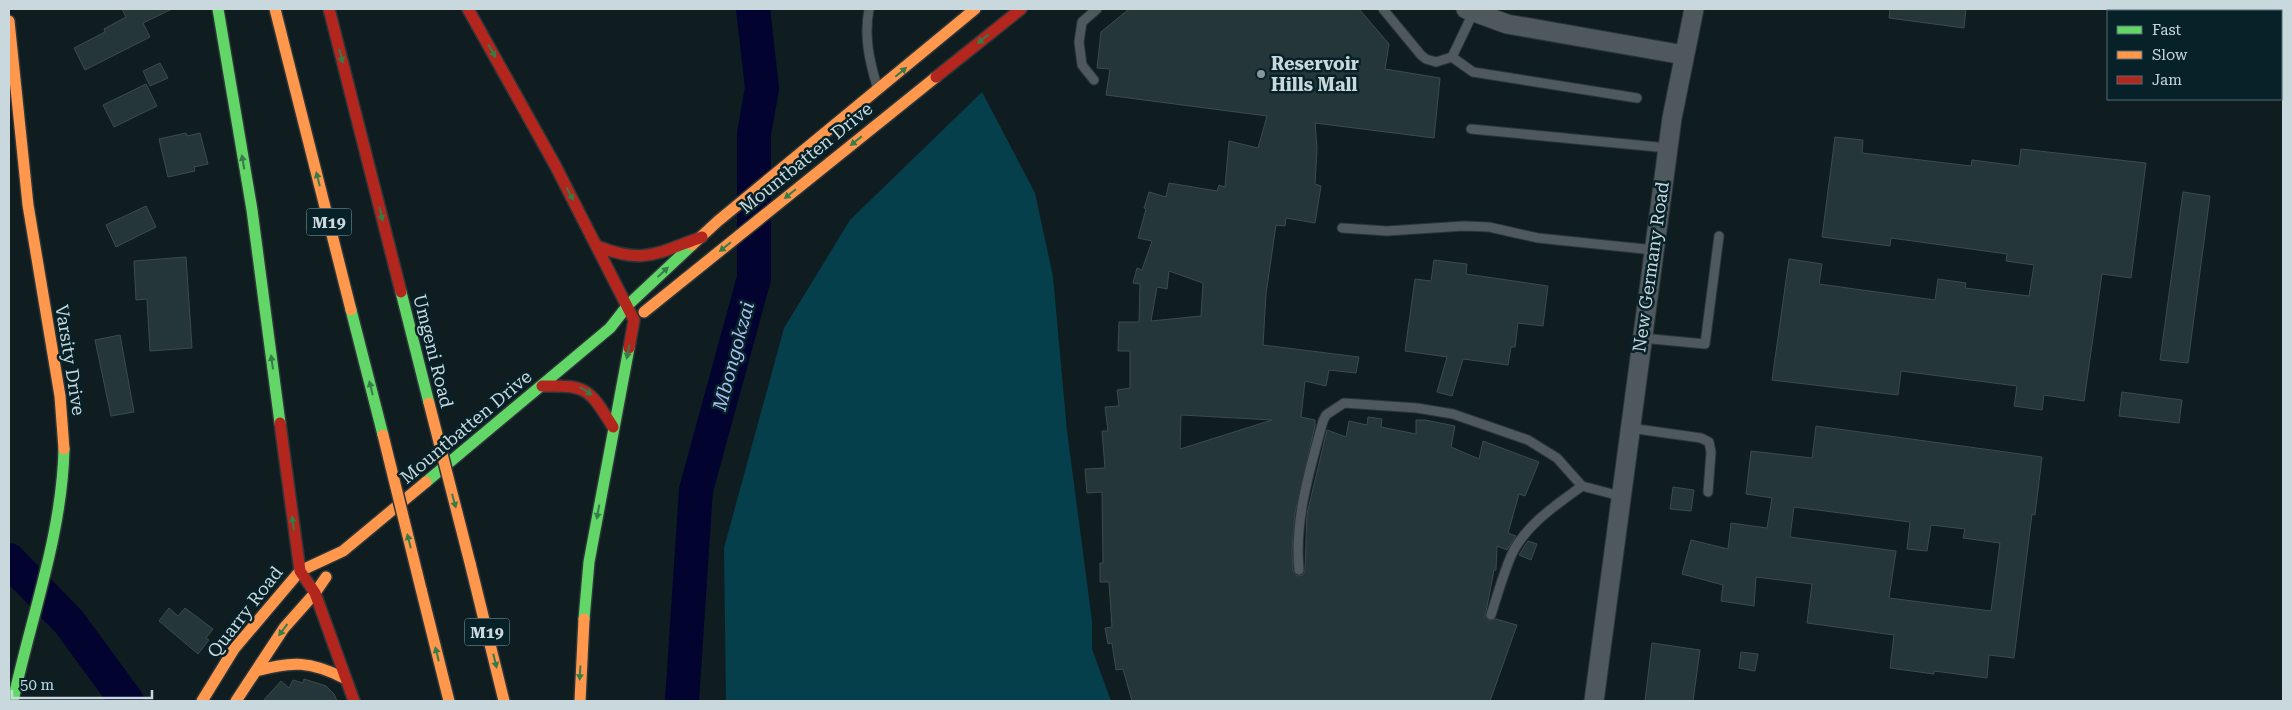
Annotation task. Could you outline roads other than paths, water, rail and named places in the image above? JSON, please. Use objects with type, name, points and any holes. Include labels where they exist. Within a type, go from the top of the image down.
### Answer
[{"type":"main road","points":[[218,9],[252,210],[300,572],[315,593],[344,678],[354,701]]},
{"type":"main road","name":"M19","points":[[275,9],[449,701]]},
{"type":"main road","name":"Umgeni Road","points":[[329,9],[504,701]]},
{"type":"main road","points":[[468,9],[555,165],[634,320],[589,562],[580,676],[580,701]]},
{"type":"main road","name":"Mountbatten Drive","points":[[300,572],[343,551],[542,386],[610,328],[628,306],[718,221],[878,91],[975,9]]},
{"type":"main road","name":"Mountbatten Drive","points":[[610,328],[634,320],[1021,9]]},
{"type":"main road","name":"Varsity Drive","points":[[9,21],[25,187],[42,299],[58,375],[63,430],[63,476],[55,528],[27,636],[13,701]]},
{"type":"main road","points":[[597,246],[620,255],[645,257],[702,237]]},
{"type":"main road","points":[[542,386],[575,385],[586,389],[593,396],[613,426]]},
{"type":"main road","name":"Mountbatten Drive","points":[[315,593],[343,551]]},
{"type":"main road","name":"Quarry Road","points":[[202,701],[234,649],[300,572]]},
{"type":"main road","points":[[236,701],[284,628],[315,593]]},
{"type":"main road","points":[[256,671],[284,663],[303,662],[323,667],[344,678]]},
{"type":"street","name":"New Germany Road","points":[[1594,701],[1668,148],[1684,54],[1694,9]]},
{"type":"street","points":[[1469,11],[1507,24],[1684,54]]},
{"type":"lane","points":[[869,9],[866,26],[868,54],[878,91]]},
{"type":"lane","points":[[1094,80],[1082,65],[1079,42],[1082,22],[1097,9]]},
{"type":"lane","points":[[1383,9],[1426,59],[1436,62],[1452,57]]},
{"type":"lane","points":[[1452,57],[1469,11]]},
{"type":"lane","points":[[1452,57],[1473,72],[1637,98]]},
{"type":"lane","points":[[1471,129],[1668,148]]},
{"type":"lane","points":[[1342,228],[1387,231],[1464,226],[1490,228],[1538,238],[1654,250]]},
{"type":"lane","points":[[1642,338],[1704,344],[1719,236]]},
{"type":"lane","points":[[1299,570],[1297,537],[1310,468],[1326,415],[1344,403],[1417,408],[1453,414],[1503,430],[1528,440],[1557,458],[1582,486],[1620,496]]},
{"type":"lane","points":[[1630,428],[1701,438],[1709,442],[1711,452],[1708,492]]},
{"type":"lane","points":[[1491,615],[1512,555],[1526,533],[1546,512],[1582,486]]},
{"type":"waterway","name":"Mbongokzai","points":[[682,701],[696,490],[754,278],[754,134],[762,88],[753,9]]},
{"type":"waterway","points":[[9,560],[69,622],[127,701]]},
{"type":"place","name":"Reservoir Hills Mall","points":[[1261,74]]}]
